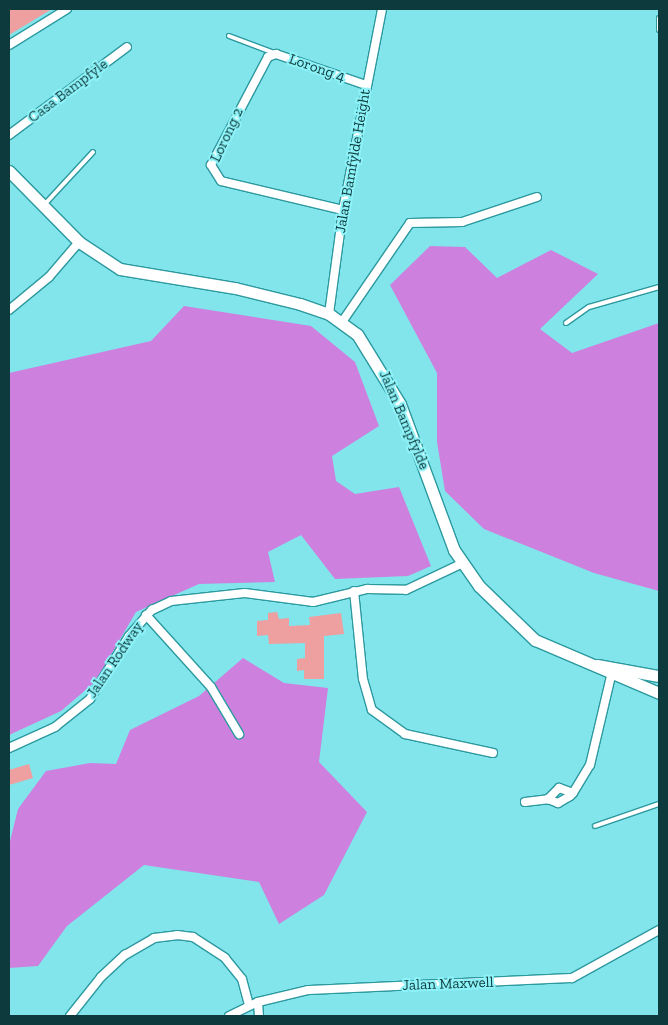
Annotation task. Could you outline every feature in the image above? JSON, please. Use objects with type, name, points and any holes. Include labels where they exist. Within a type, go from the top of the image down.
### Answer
[{"type":"street","points":[[9,46],[67,9]]},
{"type":"street","name":"Jalan Bamfylde Height","points":[[329,314],[343,210],[382,9]]},
{"type":"street","name":"Casa Bampfyle","points":[[9,135],[127,47]]},
{"type":"street","name":"Lorong 4","points":[[268,57],[276,54],[366,85]]},
{"type":"street","name":"Lorong 2","points":[[268,57],[212,165],[213,172],[221,181],[343,210]]},
{"type":"street","name":"Jalan Bampfylde","points":[[9,171],[79,242],[120,269],[235,288],[329,314],[342,322],[370,349],[392,389],[461,564],[535,640],[612,676],[659,693]]},
{"type":"street","points":[[342,322],[410,223],[462,222],[537,197]]},
{"type":"street","points":[[9,310],[44,282],[79,242]]},
{"type":"street","name":"Jalan Rodway","points":[[9,748],[55,727],[90,699],[146,615],[170,601],[201,596],[245,593],[296,603],[354,591],[406,590],[461,564]]},
{"type":"street","points":[[354,591],[361,671],[372,710],[405,734],[493,752]]},
{"type":"street","points":[[146,615],[211,687],[239,734]]},
{"type":"street","name":"Jalan Bampfylde","points":[[585,663],[659,677]]},
{"type":"street","points":[[525,802],[548,799],[558,803],[573,793],[590,765],[612,676]]},
{"type":"street","points":[[659,677],[659,693]]},
{"type":"street","points":[[548,799],[559,788],[573,793]]},
{"type":"street","name":"Jalan Maxwell","points":[[230,1016],[258,1002],[345,987],[572,978],[659,930]]},
{"type":"street","points":[[70,1016],[101,977],[125,955],[154,938],[177,935],[193,937],[225,958],[242,979],[249,1005]]},
{"type":"street","points":[[258,1002],[260,1016]]},
{"type":"lane","points":[[659,18],[659,30]]},
{"type":"lane","points":[[229,36],[276,54]]},
{"type":"lane","points":[[43,207],[93,152]]},
{"type":"lane","points":[[566,323],[589,306],[659,287]]},
{"type":"lane","points":[[595,826],[659,804]]},
{"type":"shaded area","points":[[430,246],[465,247],[497,278],[551,250],[598,274],[540,329],[572,353],[659,323],[659,591],[594,573],[484,529],[445,491],[437,442],[437,373],[390,285]]},
{"type":"shaded area","points":[[184,306],[311,326],[355,362],[379,426],[332,456],[336,481],[355,494],[399,487],[431,566],[408,576],[335,579],[301,535],[268,552],[275,582],[199,584],[136,612],[95,682],[61,711],[9,735],[9,373],[151,341]]},
{"type":"shaded area","points":[[243,658],[284,683],[328,688],[319,762],[367,812],[324,895],[279,924],[259,882],[144,865],[67,926],[38,966],[9,968],[9,845],[18,809],[46,771],[90,763],[116,764],[130,730],[199,696]]},
{"type":"building","points":[[9,9],[52,9],[9,35]]},
{"type":"building","points":[[277,612],[279,619],[289,618],[289,626],[310,625],[309,617],[341,613],[344,634],[324,636],[324,679],[304,679],[304,670],[297,671],[297,659],[305,658],[305,643],[269,644],[268,635],[257,636],[257,621],[268,620],[268,613]]},
{"type":"building","points":[[29,764],[33,778],[9,785],[9,770]]}]
